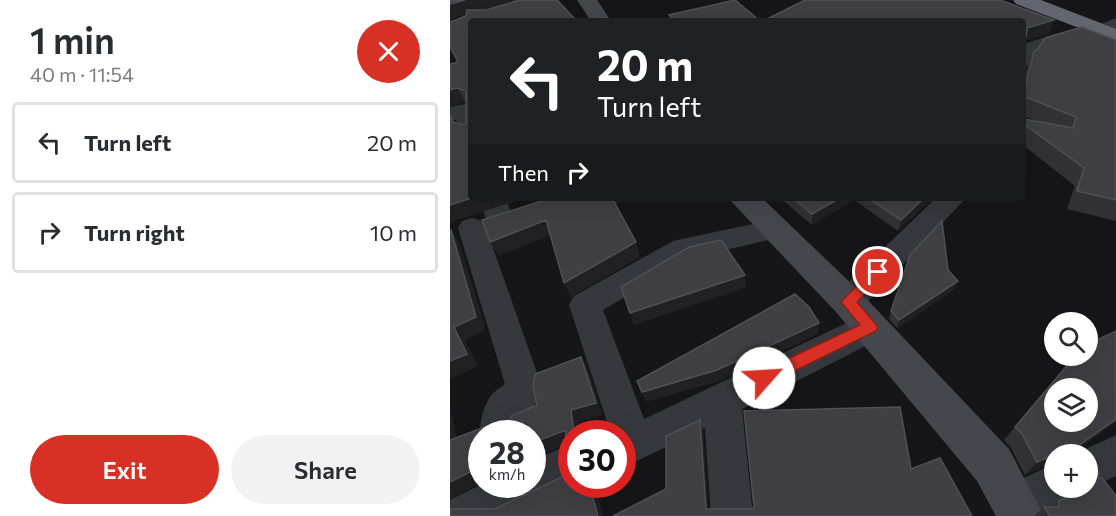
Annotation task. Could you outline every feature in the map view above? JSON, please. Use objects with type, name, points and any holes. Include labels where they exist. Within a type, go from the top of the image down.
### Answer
[{"type":"highway","points":[[1023,0],[1111,30]]},
{"type":"main road","points":[[587,0],[599,18]]},
{"type":"main road","points":[[746,201],[777,229],[859,315],[993,465],[1017,510]]},
{"type":"street","points":[[1026,56],[1029,49],[1069,36],[1111,30]]},
{"type":"street","points":[[636,442],[722,399],[859,315],[950,201]]},
{"type":"street","points":[[487,218],[525,390],[504,407],[501,420]]},
{"type":"street","points":[[621,420],[585,305],[683,249],[777,229]]},
{"type":"street","points":[[722,399],[732,516]]},
{"type":"street","points":[[1098,464],[1116,455]]},
{"type":"street","points":[[1017,510],[1044,491]]},
{"type":"street","points":[[462,516],[496,498]]},
{"type":"building","points":[[450,0],[465,0],[450,4]]},
{"type":"building","points":[[520,0],[557,0],[574,18],[468,18],[468,199],[450,205],[450,115],[453,122],[463,125],[466,123],[466,91],[457,88],[450,90],[450,64],[458,62],[450,47],[450,22],[466,16],[467,10],[486,10]]},
{"type":"building","points":[[735,0],[756,18],[672,18],[669,15]]},
{"type":"building","points":[[805,0],[1000,0],[1054,20],[1027,28],[1026,37],[1026,18],[769,18]]},
{"type":"building","points":[[1082,27],[1116,40],[1116,200],[1077,191],[1084,168],[1026,125],[1026,120],[1073,128],[1076,117],[1026,97],[1026,83],[1034,51],[1045,38]]},
{"type":"building","points":[[542,201],[614,201],[636,242],[564,283],[546,220],[490,242],[482,220]]},
{"type":"building","points":[[797,201],[835,201],[812,214]]},
{"type":"building","points":[[872,201],[921,201],[901,220]]},
{"type":"building","points":[[942,221],[948,270],[958,281],[899,320],[891,311],[910,255]]},
{"type":"building","points":[[450,231],[476,317],[454,327],[467,354],[450,361]]},
{"type":"building","points":[[721,240],[745,275],[630,313],[621,287],[689,247]]},
{"type":"building","points":[[795,294],[809,307],[819,323],[717,370],[642,392],[637,381]]},
{"type":"building","points":[[1116,331],[1116,419],[1098,432],[1098,378],[1056,378],[1067,366],[1098,366],[1098,339]]},
{"type":"building","points":[[581,357],[596,403],[571,410],[572,420],[558,420],[558,433],[546,438],[546,420],[510,420],[511,416],[537,405],[533,387],[535,374]]},
{"type":"building","points":[[1044,393],[1044,432],[1098,432],[1081,444],[1044,444],[1044,459],[1037,462],[1022,434],[1015,427]]},
{"type":"building","points":[[900,407],[911,469],[940,458],[972,516],[613,516],[666,489],[666,436],[700,420],[706,509],[752,509],[754,507],[744,411]]},
{"type":"building","points":[[468,433],[468,473],[450,482],[450,440]]},
{"type":"building","points":[[1098,477],[1103,479],[1116,496],[1116,516],[1050,516],[1044,507],[1059,507],[1059,501],[1065,498],[1098,498]]},
{"type":"building","points":[[558,479],[558,498],[593,498],[598,516],[450,516],[450,509],[495,509],[518,498],[546,498],[546,485]]},
{"type":"route","points":[[764,378],[871,327],[848,302],[878,272]]}]
